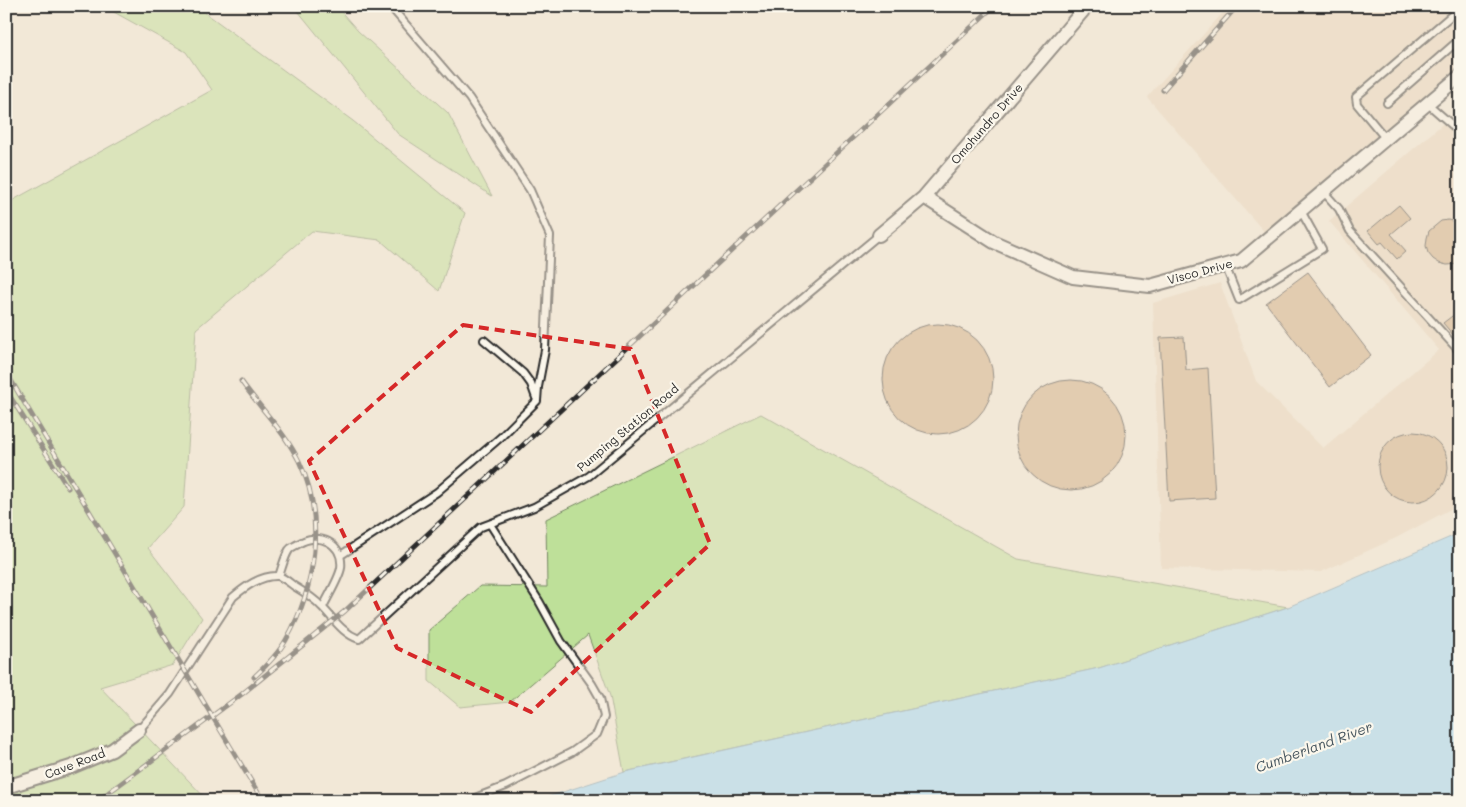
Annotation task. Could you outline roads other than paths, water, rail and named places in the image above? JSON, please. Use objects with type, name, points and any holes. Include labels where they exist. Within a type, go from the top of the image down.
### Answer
[{"type":"street","name":"Omohundro Drive","points":[[879,234],[924,197],[1087,6]]},
{"type":"street","name":"Visco Drive","points":[[924,197],[994,242],[1073,277],[1150,286],[1241,261],[1460,76]]},
{"type":"street","name":"Cave Road","points":[[6,787],[71,767],[104,753],[126,741],[139,730]]},
{"type":"lane","points":[[341,555],[437,492],[537,401],[545,350],[550,236],[530,190],[469,98],[390,6]]},
{"type":"lane","points":[[1386,139],[1357,104],[1356,97],[1460,8]]},
{"type":"lane","points":[[1387,103],[1460,39]]},
{"type":"lane","points":[[1427,103],[1460,132]]},
{"type":"lane","points":[[1324,191],[1339,209],[1350,231],[1460,352]]},
{"type":"lane","points":[[1225,265],[1239,300],[1322,250],[1300,211]]},
{"type":"lane","name":"Pumping Station Road","points":[[322,607],[333,622],[351,637],[359,639],[481,527],[534,507],[589,476],[879,234]]},
{"type":"lane","points":[[484,340],[523,373],[531,384],[537,401]]},
{"type":"lane","points":[[467,801],[506,786],[572,752],[598,734],[604,717],[600,698],[592,684],[561,641],[539,601],[490,524]]},
{"type":"lane","points":[[139,730],[170,694],[233,596],[264,578],[279,576],[306,593],[322,607],[341,570],[341,555],[332,544],[314,538],[305,540],[290,549],[279,576]]},
{"type":"water","name":"Cumberland River","points":[[1460,533],[1460,801],[535,801],[625,772],[1099,668],[1288,607]]},
{"type":"railway","points":[[97,801],[242,694],[345,611],[994,6]]},
{"type":"railway","points":[[1163,90],[1237,6]]},
{"type":"railway","points":[[6,372],[263,801]]},
{"type":"railway","points":[[241,381],[279,430],[299,461],[313,505],[315,528],[314,552],[310,575],[296,620],[279,650],[254,677]]},
{"type":"railway","points":[[6,390],[68,488]]}]
